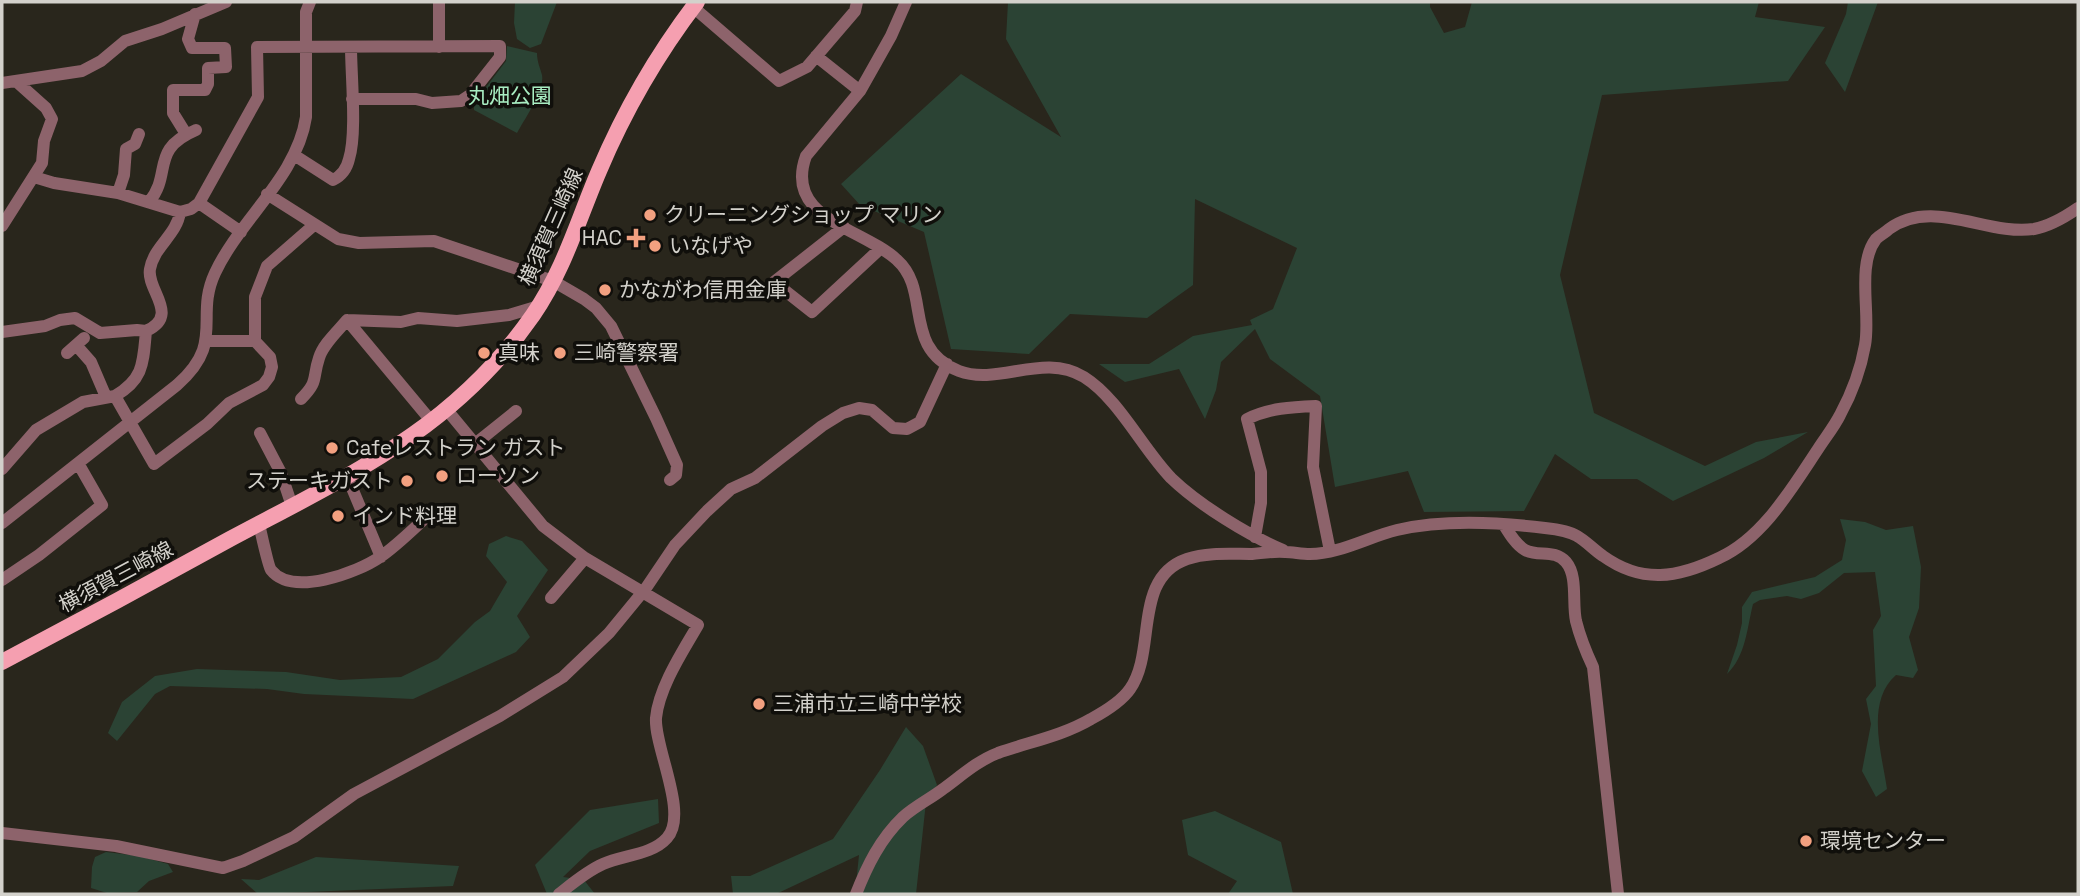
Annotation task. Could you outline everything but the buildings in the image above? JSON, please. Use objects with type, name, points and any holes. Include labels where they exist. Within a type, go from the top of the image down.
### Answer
[{"type":"main road","name":"横須賀三崎線","points":[[2,662],[388,453],[447,410],[493,364],[539,306],[571,245],[599,171],[623,123],[657,60],[695,4]]},
{"type":"street","points":[[2,83],[82,71],[101,61],[125,41],[162,29],[226,2]]},
{"type":"street","points":[[4,518],[188,376],[201,357],[206,341],[212,278],[294,155],[304,132],[306,12],[310,2]]},
{"type":"street","points":[[439,2],[439,47]]},
{"type":"street","points":[[695,4],[779,81],[807,67],[855,11],[856,2]]},
{"type":"street","points":[[905,2],[891,36],[860,91],[806,156],[801,175],[803,190],[810,203],[896,258],[906,270],[914,290],[924,338],[932,353],[947,364],[961,372],[977,374],[1037,367],[1065,369],[1085,378],[1113,405],[1172,479],[1255,537],[1286,552]]},
{"type":"street","points":[[149,202],[158,184],[167,152],[176,140],[191,132],[173,113],[173,90],[205,90],[208,84],[208,68],[226,67],[225,48],[192,48],[188,38],[195,14]]},
{"type":"street","points":[[34,177],[54,183],[118,193],[180,212],[191,209],[199,203],[258,97],[257,47],[500,46],[500,57],[470,95],[461,101],[432,103],[416,99],[352,99]]},
{"type":"street","points":[[294,155],[328,179],[337,178],[346,166],[352,148],[351,47]]},
{"type":"street","points":[[816,57],[860,91]]},
{"type":"street","points":[[2,226],[43,159],[44,141],[52,120],[46,108],[16,82]]},
{"type":"street","points":[[118,193],[124,175],[126,149],[135,144],[139,134]]},
{"type":"street","points":[[267,194],[338,239],[352,242],[434,241],[553,281],[596,308],[611,326],[677,466],[676,475],[670,481]]},
{"type":"street","points":[[199,203],[241,232]]},
{"type":"street","points":[[856,894],[874,855],[903,817],[947,787],[958,775],[995,754],[1078,727],[1107,710],[1130,689],[1140,666],[1154,594],[1170,567],[1186,559],[1216,553],[1310,554],[1330,551],[1424,524],[1471,522],[1548,528],[1577,536],[1622,569],[1643,575],[1666,575],[1696,568],[1724,556],[1742,544],[1780,504],[1840,415],[1858,373],[1867,341],[1864,284],[1875,240],[1898,223],[1919,217],[1945,216],[1972,224],[2022,230],[2047,225],[2078,208]]},
{"type":"street","points":[[2,469],[36,430],[83,402],[110,397],[131,385],[140,372],[146,331],[158,321],[162,306],[150,279],[150,268],[159,247],[178,225],[180,212]]},
{"type":"street","points":[[76,345],[91,362],[110,397],[130,422],[154,464],[207,424],[229,403],[263,385],[269,377],[272,367],[270,356],[255,341],[255,297],[267,266],[314,225]]},
{"type":"street","points":[[844,227],[774,282],[812,312],[881,248]]},
{"type":"street","points":[[347,320],[401,322],[418,318],[457,321],[509,315],[539,306]]},
{"type":"street","points":[[2,332],[45,326],[75,318],[100,333],[146,331]]},
{"type":"street","points":[[302,399],[313,387],[319,357],[324,348],[347,320]]},
{"type":"street","points":[[347,320],[432,422]]},
{"type":"street","points":[[206,341],[255,341]]},
{"type":"street","points":[[2,833],[116,846],[223,868],[293,837],[354,794],[500,716],[563,677],[609,633],[675,545],[707,511],[731,489],[822,426],[843,413],[859,408],[872,410],[893,428],[907,429],[920,422],[947,364]]},
{"type":"street","points":[[1255,537],[1261,503],[1261,472],[1247,419],[1262,411],[1316,406],[1313,467],[1330,551]]},
{"type":"street","points":[[447,410],[543,526],[585,558],[698,625],[669,677],[656,719],[673,806],[674,825],[670,835],[660,846],[590,870],[559,894]]},
{"type":"street","points":[[475,444],[516,411]]},
{"type":"street","points":[[260,433],[281,473],[292,506]]},
{"type":"street","points":[[2,580],[39,555],[102,505],[78,463]]},
{"type":"street","points":[[347,476],[381,557]]},
{"type":"street","points":[[259,524],[269,569],[285,581],[304,583],[355,571],[381,557],[433,511]]},
{"type":"street","points":[[1504,525],[1525,550],[1558,555],[1569,566],[1576,619],[1593,667],[1618,894]]},
{"type":"street","points":[[551,598],[585,558]]},
{"type":"green space","points":[[515,2],[557,2],[541,44],[530,48],[517,39],[514,23]]},
{"type":"green space","points":[[1008,2],[1430,2],[1444,33],[1465,27],[1472,2],[1759,2],[1755,17],[1825,27],[1788,81],[1602,95],[1560,275],[1594,413],[1705,466],[1756,442],[1808,432],[1764,458],[1673,501],[1637,479],[1591,479],[1555,454],[1524,511],[1424,512],[1408,471],[1335,487],[1320,396],[1270,359],[1255,329],[1221,362],[1216,390],[1205,419],[1179,369],[1125,382],[1099,364],[1149,364],[1193,336],[1252,325],[1250,320],[1273,309],[1297,248],[1195,199],[1193,285],[1147,318],[1070,314],[1029,354],[951,349],[924,232],[860,205],[841,184],[961,74],[1061,137],[1006,39]]},
{"type":"green space","points":[[1848,2],[1878,2],[1845,92],[1825,63],[1846,14]]},
{"type":"green space","name":"丸畑公園","points":[[507,46],[537,53],[542,75],[537,97],[517,133],[474,110],[474,103],[506,61]]},
{"type":"green space","points":[[1840,519],[1865,522],[1886,530],[1913,526],[1921,567],[1919,608],[1909,637],[1918,670],[1913,678],[1896,675],[1881,699],[1878,714],[1879,745],[1887,789],[1876,797],[1862,771],[1871,724],[1866,699],[1876,686],[1873,630],[1881,616],[1875,572],[1844,573],[1819,593],[1801,599],[1787,596],[1760,600],[1753,604],[1742,650],[1727,674],[1742,623],[1742,607],[1752,592],[1815,577],[1842,560],[1846,540]]},
{"type":"green space","points":[[506,536],[522,541],[548,570],[517,616],[530,637],[516,652],[413,699],[304,694],[267,689],[170,686],[155,694],[117,741],[108,733],[122,702],[155,676],[197,669],[286,672],[340,680],[401,677],[438,659],[490,611],[507,582],[486,556],[489,544]]},
{"type":"green space","points":[[906,727],[923,746],[937,785],[926,802],[916,894],[855,894],[859,855],[776,894],[733,894],[731,876],[750,876],[833,839]]},
{"type":"green space","points":[[658,799],[659,823],[590,851],[563,877],[584,880],[595,894],[547,894],[535,865],[590,810]]},
{"type":"green space","points":[[1215,811],[1281,842],[1293,894],[1228,894],[1237,881],[1188,855],[1182,820]]},
{"type":"green space","points":[[106,852],[139,856],[168,864],[173,872],[149,881],[137,892],[107,893],[91,888],[95,857]]},
{"type":"green space","points":[[316,857],[459,866],[453,886],[258,894],[241,879],[259,880]]},
{"type":"place","name":"クリーニングショップ マリン","points":[[650,215]]},
{"type":"place","name":"HAC","points":[[636,238]]},
{"type":"place","name":"いなげや","points":[[655,246]]},
{"type":"place","name":"かながわ信用金庫","points":[[605,290]]},
{"type":"place","name":"真味","points":[[484,353]]},
{"type":"place","name":"三崎警察署","points":[[560,353]]},
{"type":"place","name":"Cafeレストラン ガスト","points":[[332,448]]},
{"type":"place","name":"ローソン","points":[[442,476]]},
{"type":"place","name":"ステーキガスト","points":[[407,481]]},
{"type":"place","name":"インド料理","points":[[338,516]]},
{"type":"place","name":"三浦市立三崎中学校","points":[[759,704]]},
{"type":"place","name":"環境センター","points":[[1806,841]]}]
